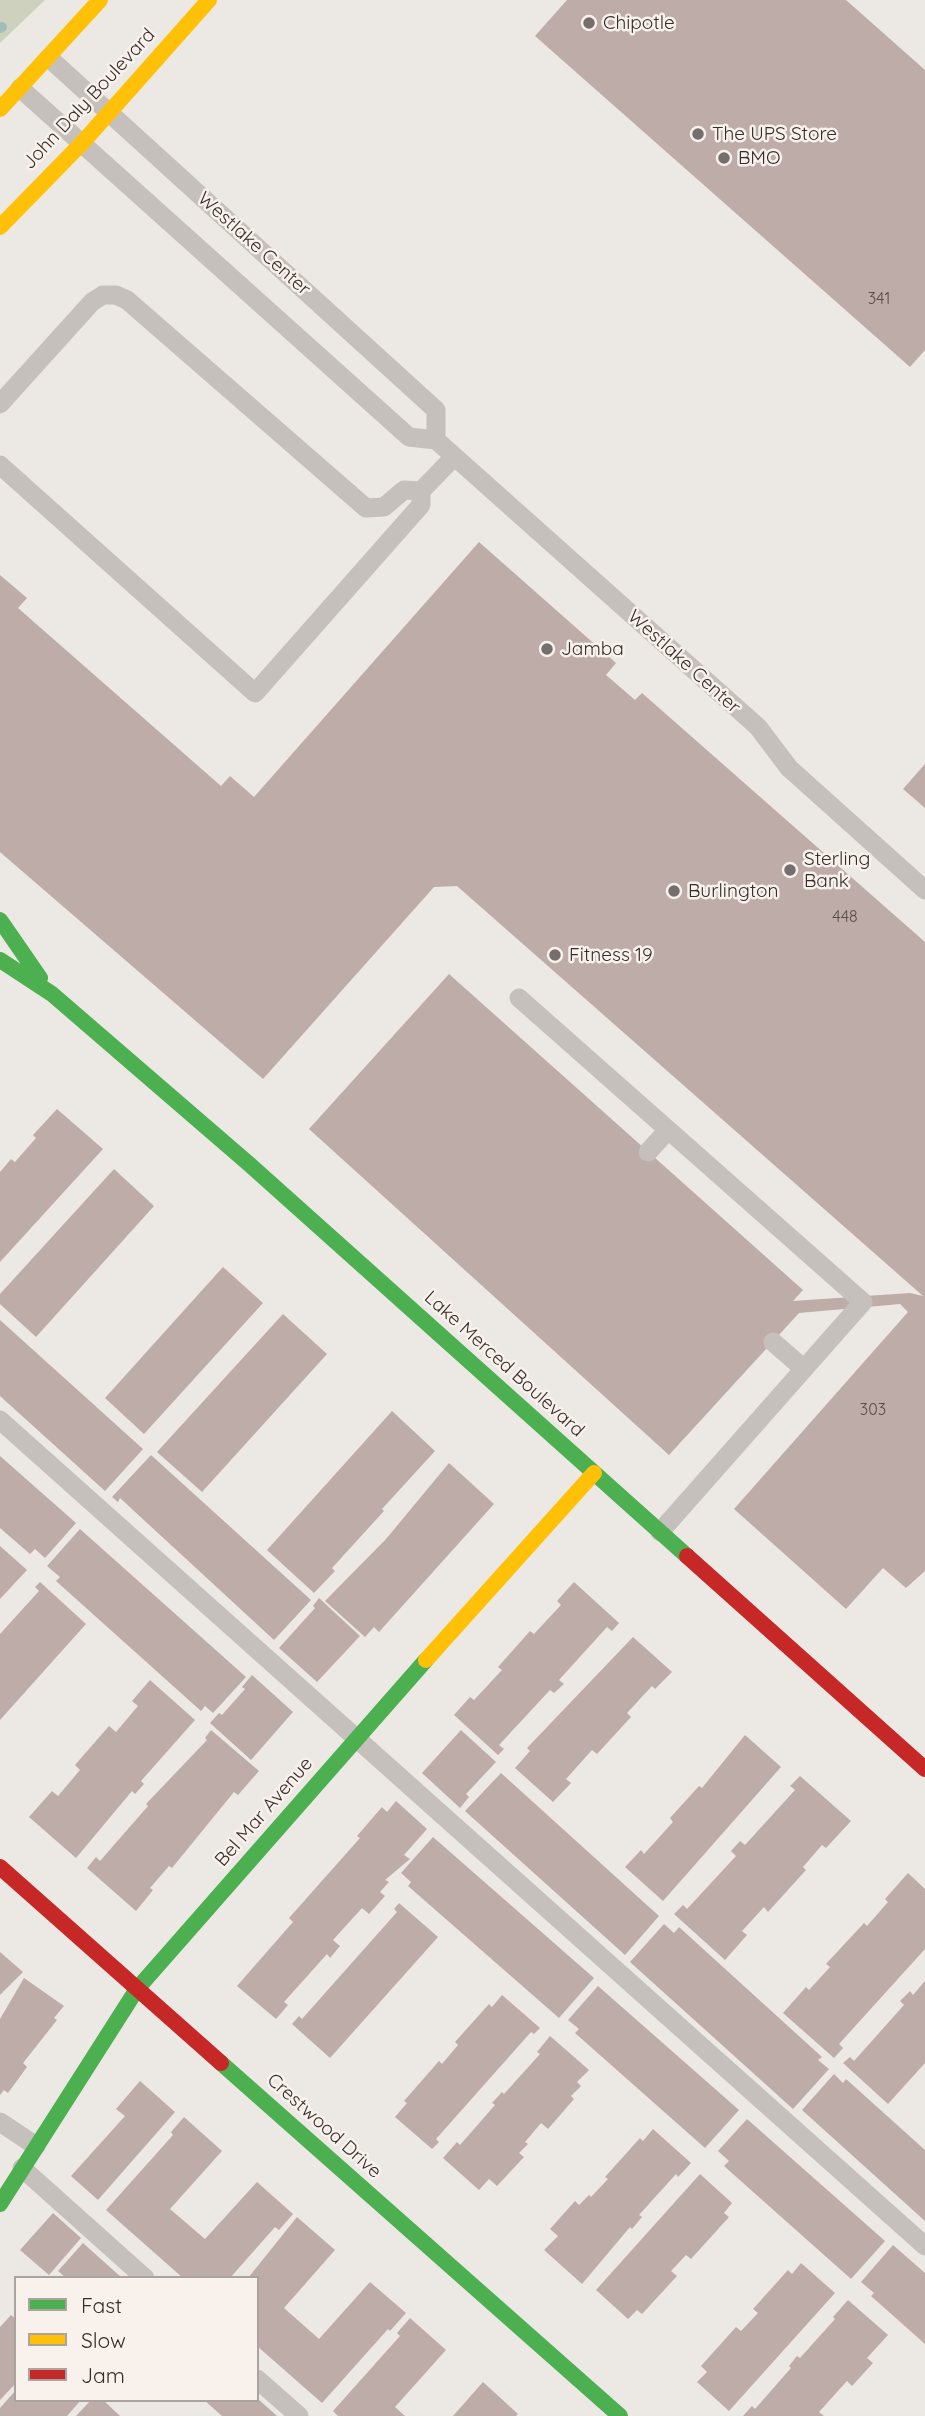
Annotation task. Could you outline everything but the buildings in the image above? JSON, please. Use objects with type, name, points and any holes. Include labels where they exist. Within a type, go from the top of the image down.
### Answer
[{"type":"street","points":[[0,109],[100,0]]},
{"type":"street","name":"John Daly Boulevard","points":[[0,227],[110,113],[209,0]]},
{"type":"street","name":"Lake Merced Boulevard","points":[[0,920],[51,994]]},
{"type":"street","name":"Lake Merced Boulevard","points":[[0,960],[51,994],[249,1164],[925,1769]]},
{"type":"street","name":"Bel Mar Avenue","points":[[0,2204],[137,1989],[357,1737],[594,1473]]},
{"type":"street","name":"Crestwood Drive","points":[[0,1867],[620,2416]]},
{"type":"lane","name":"Westlake Center","points":[[48,58],[436,410],[436,440]]},
{"type":"lane","name":"Westlake Center","points":[[20,88],[409,437],[436,440],[758,727],[789,768],[925,890]]},
{"type":"lane","points":[[0,404],[92,302],[103,295],[116,295],[127,300],[366,508],[384,507],[404,490],[421,491]]},
{"type":"lane","points":[[0,465],[255,692],[421,505],[421,491],[454,457]]},
{"type":"lane","points":[[519,998],[863,1302],[660,1532]]},
{"type":"lane","points":[[648,1152],[668,1130]]},
{"type":"lane","points":[[773,1342],[804,1369]]},
{"type":"lane","points":[[0,1420],[925,2246]]},
{"type":"lane","points":[[0,2122],[36,2146]]},
{"type":"lane","points":[[22,2168],[143,2276]]},
{"type":"lane","points":[[259,2380],[299,2416]]},
{"type":"green space","points":[[0,0],[45,0],[0,43]]},
{"type":"traffic: fast","points":[[0,920],[40,978]]},
{"type":"traffic: fast","points":[[0,960],[52,994],[249,1164],[687,1556]]},
{"type":"traffic: fast","points":[[0,2204],[137,1989],[426,1660]]},
{"type":"traffic: fast","points":[[221,2063],[620,2416]]},
{"type":"traffic: slow","points":[[0,109],[100,0]]},
{"type":"traffic: slow","points":[[0,227],[83,142],[209,0]]},
{"type":"traffic: slow","points":[[426,1660],[594,1473]]},
{"type":"traffic: jam","points":[[687,1556],[925,1769]]},
{"type":"traffic: jam","points":[[0,1867],[221,2063]]},
{"type":"place","name":"Chipotle","points":[[589,23]]},
{"type":"place","name":"The UPS Store","points":[[698,134]]},
{"type":"place","name":"BMO","points":[[724,158]]},
{"type":"place","name":"Jamba","points":[[547,649]]},
{"type":"place","name":"Sterling Bank","points":[[790,870]]},
{"type":"place","name":"Burlington","points":[[674,891]]},
{"type":"place","name":"Fitness 19","points":[[555,955]]}]
